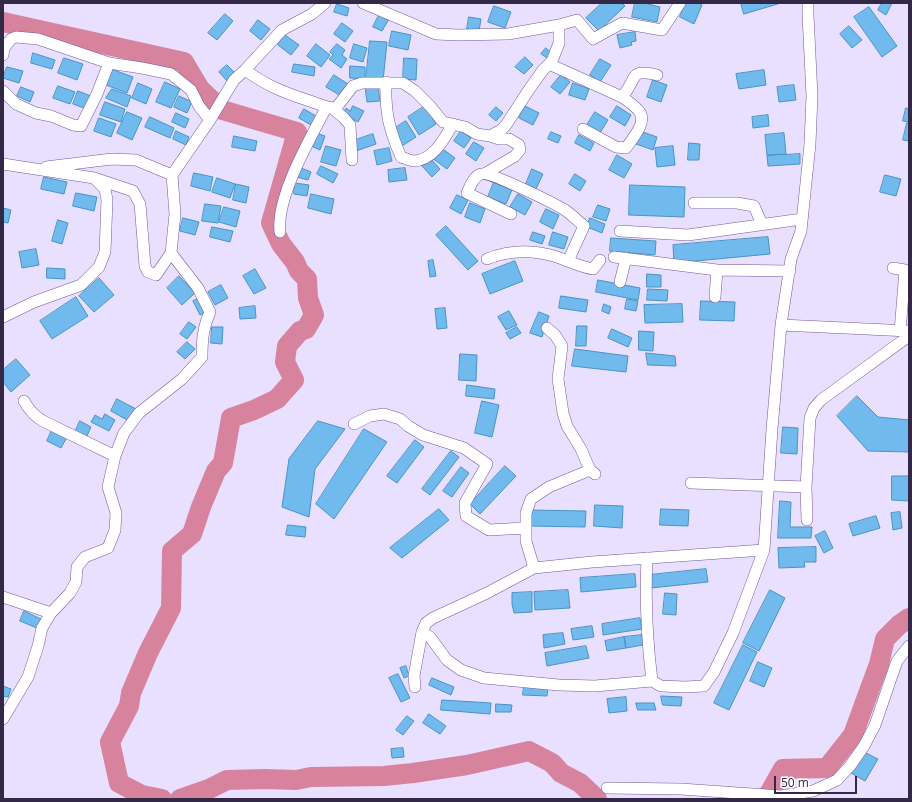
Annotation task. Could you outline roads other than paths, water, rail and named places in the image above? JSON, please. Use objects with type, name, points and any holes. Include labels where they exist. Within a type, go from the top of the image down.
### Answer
[{"type":"street","points":[[3,164],[94,178],[133,191],[140,204],[145,266],[148,272],[156,275],[171,253],[175,214],[172,175],[210,120],[234,80],[282,30],[312,14],[325,3]]},
{"type":"street","points":[[363,3],[436,34],[508,34],[559,25],[577,20],[593,39],[622,23],[662,30],[680,3]]},
{"type":"street","points":[[422,632],[430,637],[447,660],[461,670],[484,678],[559,685],[594,686],[652,680],[661,686],[685,687],[704,686],[714,672],[733,633],[764,550],[781,324],[791,259],[801,231],[810,144],[812,115],[808,3]]},
{"type":"street","points":[[490,136],[501,130],[506,125],[528,91],[552,61],[559,43],[559,25]]},
{"type":"street","points":[[3,55],[4,48],[11,39],[16,37],[38,39],[108,63],[171,74],[191,90],[199,106],[210,120]]},
{"type":"street","points":[[3,91],[16,104],[36,113],[51,116],[73,125],[81,126],[97,94],[108,63]]},
{"type":"street","points":[[549,64],[622,97],[640,112],[642,120],[638,130],[626,148],[616,147],[583,129]]},
{"type":"street","points":[[245,70],[258,80],[274,88],[291,96],[311,101],[329,108],[344,118],[350,125],[352,160]]},
{"type":"street","points":[[622,97],[636,74],[643,71],[657,75]]},
{"type":"street","points":[[386,82],[386,104],[389,127],[401,157],[413,161],[429,156],[441,145],[454,124]]},
{"type":"street","points":[[329,108],[336,108],[352,86],[362,83],[403,82],[425,101],[443,122],[465,127],[477,134],[499,139],[509,139],[519,145],[520,150],[515,156],[486,173],[480,174],[475,178],[467,192],[511,214]]},
{"type":"street","points":[[280,232],[279,227],[283,204],[291,181],[301,156],[329,108]]},
{"type":"street","points":[[42,170],[49,166],[112,159],[136,160],[172,175]]},
{"type":"street","points":[[486,173],[504,180],[564,210],[584,226],[568,261]]},
{"type":"street","points":[[3,317],[34,302],[81,285],[99,267],[105,252],[107,200],[105,189],[94,178]]},
{"type":"street","points":[[694,202],[754,206],[762,224]]},
{"type":"street","points":[[620,232],[688,235],[802,219]]},
{"type":"street","points":[[487,259],[499,254],[528,252],[555,257],[583,267],[593,268],[600,260]]},
{"type":"street","points":[[3,719],[28,677],[42,628],[51,613],[70,593],[76,582],[77,567],[85,556],[108,548],[114,530],[116,513],[108,487],[115,456],[124,433],[139,413],[182,379],[202,357],[202,337],[210,312],[198,288],[171,253]]},
{"type":"street","points":[[614,257],[717,270],[790,271]]},
{"type":"street","points":[[620,282],[626,258]]},
{"type":"street","points":[[893,268],[905,270],[906,333]]},
{"type":"street","points":[[716,297],[717,270]]},
{"type":"street","points":[[781,324],[906,333]]},
{"type":"street","points":[[534,568],[526,541],[525,528],[526,513],[532,499],[549,487],[592,472],[581,449],[567,426],[563,413],[558,379],[562,346],[556,334],[547,328]]},
{"type":"street","points":[[807,520],[806,487],[810,418],[814,408],[821,400],[906,333]]},
{"type":"street","points":[[24,402],[36,417],[115,456]]},
{"type":"street","points":[[354,424],[370,416],[384,414],[400,419],[408,426],[423,434],[464,448],[487,464],[464,503],[466,516],[489,530],[525,528]]},
{"type":"street","points":[[691,483],[806,487]]},
{"type":"street","points":[[415,687],[414,676],[422,632],[426,623],[433,618],[487,593],[534,568],[744,550],[764,550]]},
{"type":"street","points":[[646,558],[649,658],[652,680]]},
{"type":"street","points":[[3,597],[51,613]]},
{"type":"street","points":[[607,788],[682,789],[781,796],[813,791],[837,780],[850,766],[864,746],[875,725],[897,661],[909,646]]},
{"type":"waterway","points":[[3,22],[184,62],[200,89],[222,110],[297,132],[271,223],[281,244],[295,262],[299,271],[307,279],[308,298],[314,315],[306,329],[300,331],[287,346],[285,362],[294,380],[277,399],[254,410],[231,418],[223,463],[216,471],[201,507],[192,534],[172,551],[171,608],[148,653],[131,693],[129,706],[110,742],[119,783],[142,795],[162,799]]},
{"type":"waterway","points":[[766,799],[783,769],[827,768],[853,735],[879,664],[885,639],[899,625],[909,618]]},
{"type":"waterway","points":[[180,799],[209,789],[227,780],[296,780],[311,777],[384,776],[467,765],[529,751],[552,763],[561,773],[580,783],[597,799]]}]
